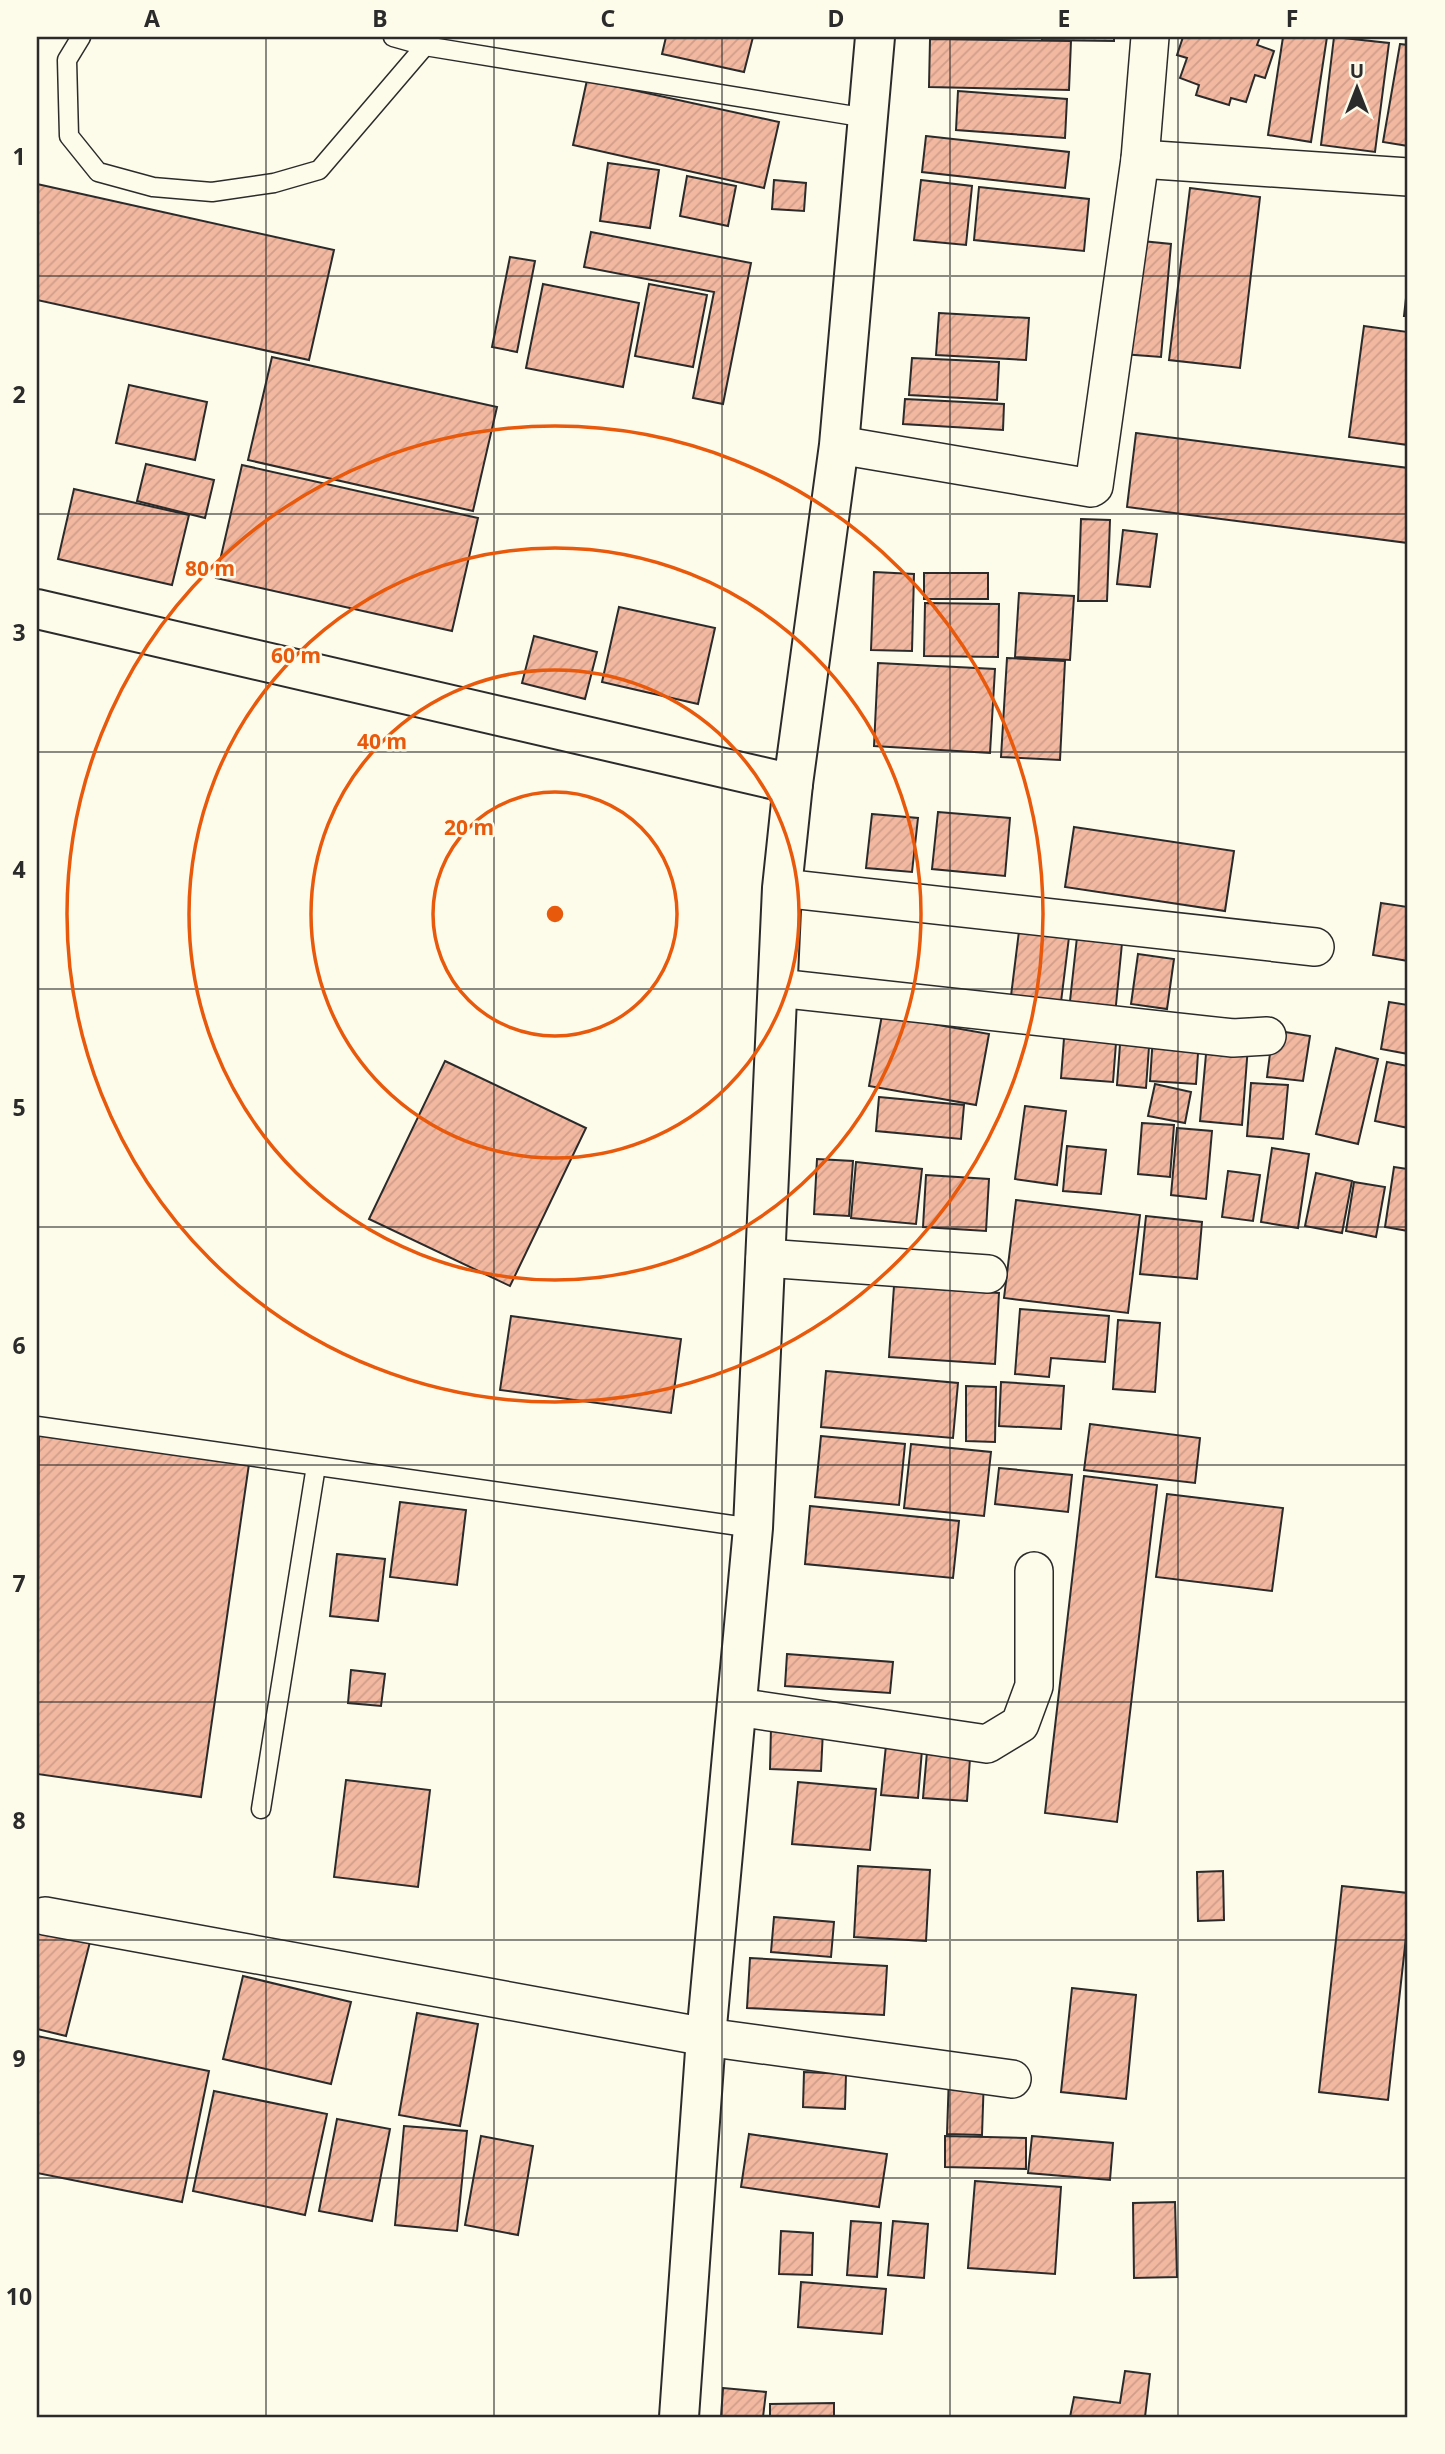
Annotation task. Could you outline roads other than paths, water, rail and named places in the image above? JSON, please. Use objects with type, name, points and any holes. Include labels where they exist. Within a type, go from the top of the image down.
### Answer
[{"type":"main road","points":[[679,2417],[706,2036],[753,1528],[782,888],[793,784],[839,445],[874,37]]},
{"type":"main road","points":[[37,610],[793,784]]},
{"type":"street","points":[[839,445],[1091,488],[1094,486],[1140,159],[1150,37]]},
{"type":"street","points":[[1140,159],[1408,177]]},
{"type":"street","points":[[782,888],[1315,947]]},
{"type":"street","points":[[778,988],[1233,1038],[1267,1036]]},
{"type":"street","points":[[765,1258],[988,1274]]},
{"type":"street","points":[[737,1707],[987,1744],[1020,1724],[1034,1686],[1034,1571]]},
{"type":"street","points":[[46,1916],[706,2036],[1012,2079]]},
{"type":"lane","points":[[81,37],[67,60],[69,136],[98,172],[153,187],[212,192],[274,183],[319,170],[425,46]]},
{"type":"lane","points":[[393,37],[425,46],[867,118]]},
{"type":"lane","points":[[37,1426],[753,1528]]},
{"type":"lane","points":[[261,1809],[316,1466]]}]
